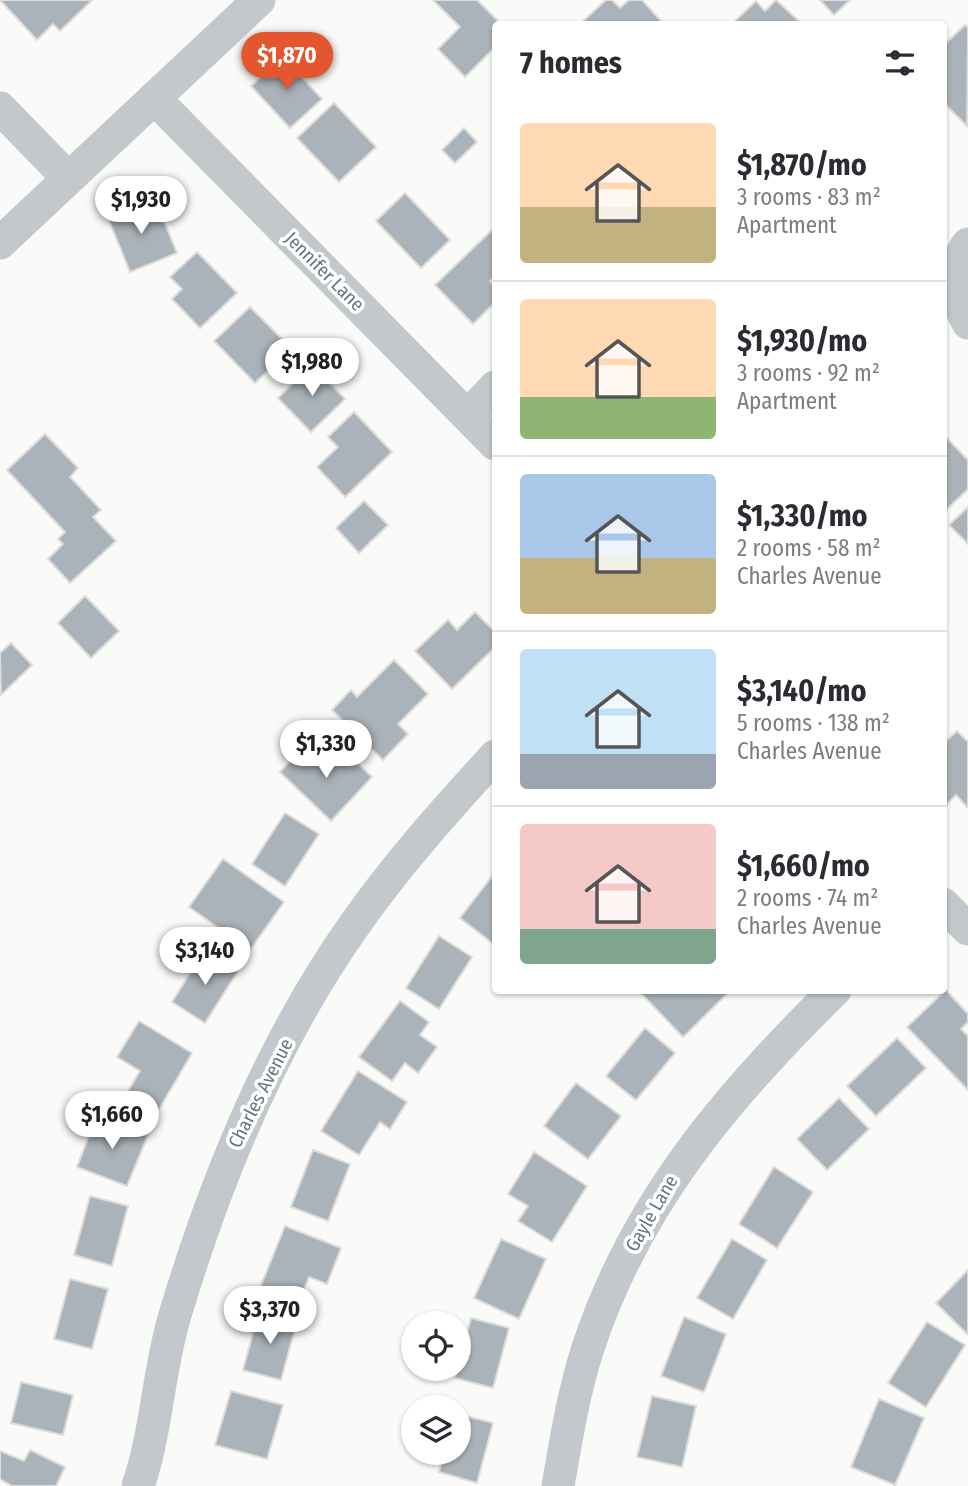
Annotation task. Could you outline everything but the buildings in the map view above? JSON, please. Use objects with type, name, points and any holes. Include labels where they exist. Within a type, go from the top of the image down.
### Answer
[{"type":"street","points":[[0,243],[258,0]]},
{"type":"street","name":"Jennifer Lane","points":[[154,98],[492,441]]},
{"type":"street","points":[[0,108],[68,178]]},
{"type":"street","points":[[962,256],[958,304],[968,323]]},
{"type":"street","points":[[468,416],[492,390]]},
{"type":"street","name":"Charles Avenue","points":[[138,1486],[174,1319],[211,1201],[234,1143],[308,998],[352,928],[413,846],[492,759]]},
{"type":"street","points":[[947,908],[968,929]]},
{"type":"street","name":"Gayle Lane","points":[[558,1486],[572,1405],[587,1351],[607,1297],[633,1242],[675,1172],[723,1107],[777,1047],[831,994]]}]
